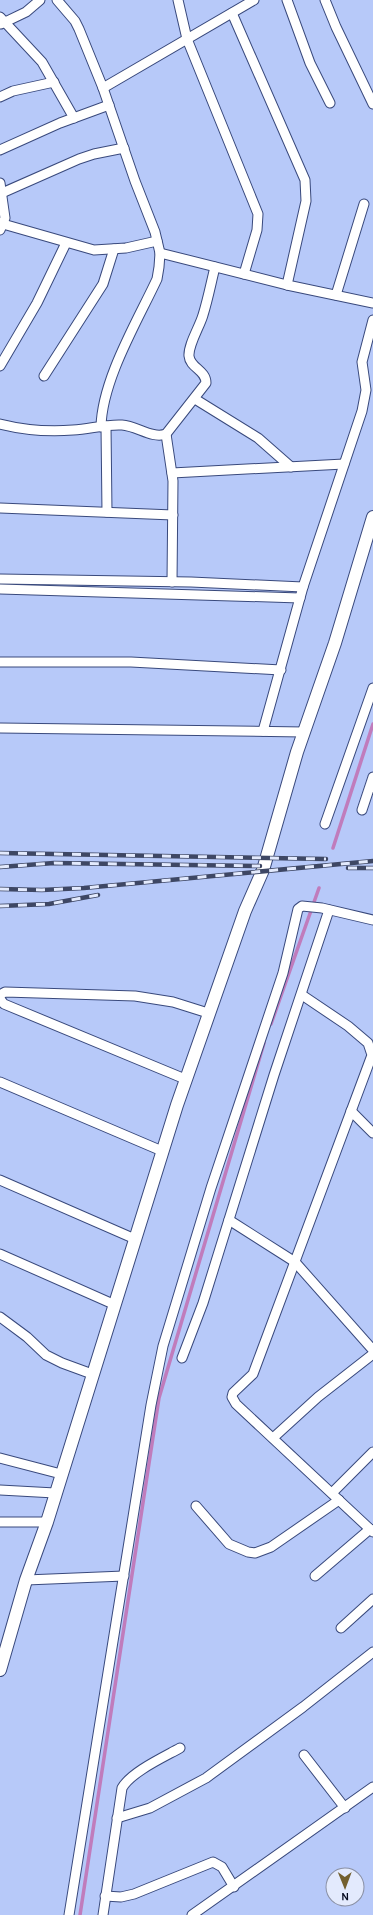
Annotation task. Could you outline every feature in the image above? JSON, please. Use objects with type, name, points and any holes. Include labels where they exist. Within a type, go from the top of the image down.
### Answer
[{"type":"street","points":[[40,0],[26,12],[2,21],[42,62],[74,118]]},
{"type":"street","points":[[57,0],[75,21],[103,88],[160,253],[157,280],[116,367],[103,404],[107,512]]},
{"type":"street","points":[[178,0],[187,39],[258,214],[257,230],[244,274]]},
{"type":"street","points":[[103,88],[254,0]]},
{"type":"street","points":[[287,0],[310,63],[330,103]]},
{"type":"street","points":[[325,0],[336,27],[373,104]]},
{"type":"street","points":[[232,13],[305,180],[306,201],[287,285]]},
{"type":"street","points":[[0,97],[13,91],[54,82]]},
{"type":"street","points":[[0,150],[74,118],[109,105]]},
{"type":"street","points":[[2,193],[79,159],[94,154],[124,148]]},
{"type":"street","points":[[0,183],[5,211],[2,227],[94,250],[114,249],[157,241]]},
{"type":"street","points":[[336,295],[364,204]]},
{"type":"street","points":[[0,366],[37,303],[66,243]]},
{"type":"street","points":[[44,376],[103,284],[114,249]]},
{"type":"street","points":[[160,253],[287,285],[373,303]]},
{"type":"street","points":[[0,424],[24,429],[56,431],[104,426],[125,426],[159,436],[166,434],[195,399],[206,383],[206,378],[191,364],[189,352],[203,315],[215,267]]},
{"type":"street","points":[[262,731],[281,670],[302,587],[362,411],[366,390],[362,362],[373,320]]},
{"type":"street","points":[[195,399],[258,438],[291,467]]},
{"type":"street","points":[[166,434],[172,473],[172,582]]},
{"type":"street","points":[[172,473],[344,464]]},
{"type":"street","points":[[0,508],[173,514]]},
{"type":"street","points":[[0,1670],[26,1580],[47,1522],[162,1150],[208,1013],[245,911],[263,870],[304,732],[342,621],[373,517]]},
{"type":"street","points":[[0,579],[172,582],[302,587]]},
{"type":"street","points":[[0,589],[300,598]]},
{"type":"street","points":[[0,662],[131,662],[281,670]]},
{"type":"street","points":[[325,824],[373,688]]},
{"type":"street","points":[[0,728],[304,732]]},
{"type":"street","points":[[362,810],[373,777]]},
{"type":"street","points":[[69,1915],[151,1405],[163,1346],[211,1188],[283,974],[298,909],[305,906],[326,909],[373,920]]},
{"type":"street","points":[[182,1358],[202,1304],[274,1075],[302,995],[326,909]]},
{"type":"street","points":[[185,1079],[4,1004],[0,998],[0,995],[5,992],[136,996],[173,1002],[208,1013]]},
{"type":"street","points":[[302,995],[348,1026],[368,1043],[372,1055],[253,1374],[233,1393],[232,1397],[236,1404],[372,1531],[315,1576]]},
{"type":"street","points":[[0,1082],[162,1150]]},
{"type":"street","points":[[351,1111],[373,1133]]},
{"type":"street","points":[[0,1180],[134,1239]]},
{"type":"street","points":[[229,1220],[296,1262],[373,1350]]},
{"type":"street","points":[[0,1254],[114,1304]]},
{"type":"street","points":[[0,1317],[27,1337],[46,1355],[62,1363],[92,1374]]},
{"type":"street","points":[[273,1438],[318,1397],[373,1354]]},
{"type":"street","points":[[332,1493],[373,1452]]},
{"type":"street","points":[[0,1458],[61,1474]]},
{"type":"street","points":[[0,1490],[55,1493]]},
{"type":"street","points":[[196,1506],[229,1544],[248,1552],[255,1553],[262,1551],[283,1539],[339,1500]]},
{"type":"street","points":[[0,1522],[47,1522]]},
{"type":"street","points":[[26,1580],[124,1576]]},
{"type":"street","points":[[341,1628],[373,1599]]},
{"type":"street","points":[[117,1818],[150,1808],[206,1778],[303,1707],[373,1652]]},
{"type":"street","points":[[103,1915],[122,1788],[125,1783],[134,1776],[180,1748]]},
{"type":"street","points":[[304,1755],[344,1808]]},
{"type":"street","points":[[192,1915],[234,1887],[373,1787]]},
{"type":"street","points":[[106,1896],[120,1897],[134,1894],[213,1862],[222,1867],[234,1887]]},
{"type":"waterway","points":[[333,848],[373,724]]},
{"type":"waterway","points":[[271,1024],[319,888]]},
{"type":"waterway","points":[[80,1915],[159,1398],[264,1043]]},
{"type":"railway","points":[[0,853],[326,859]]},
{"type":"railway","points":[[0,889],[42,890],[84,888],[373,861]]},
{"type":"railway","points":[[0,867],[54,863],[260,866]]},
{"type":"railway","points":[[348,868],[373,868]]},
{"type":"railway","points":[[0,906],[49,904],[98,895]]}]
